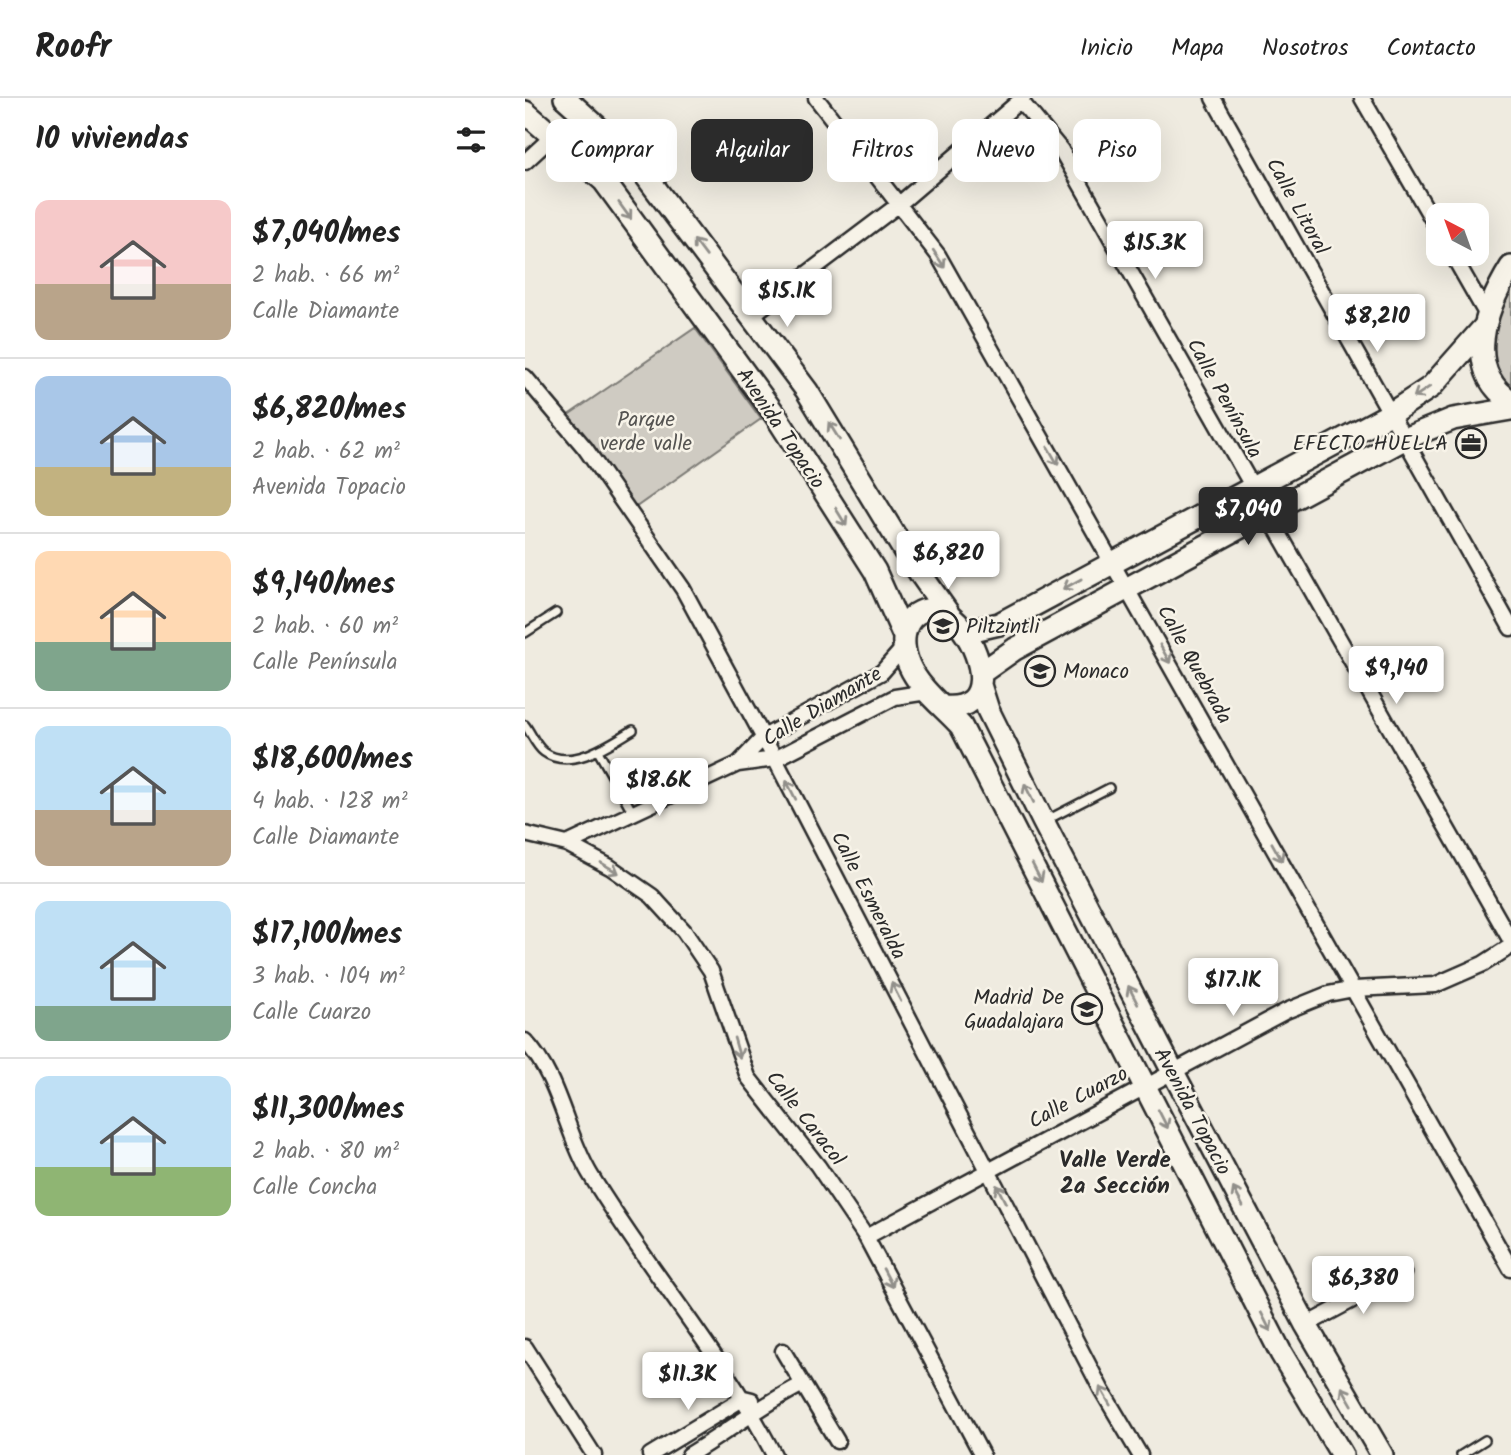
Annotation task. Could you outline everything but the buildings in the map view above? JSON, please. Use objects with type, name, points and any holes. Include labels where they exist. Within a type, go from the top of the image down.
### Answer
[{"type":"street","name":"Avenida Topacio","points":[[565,98],[634,160],[751,316],[832,429],[905,552],[948,613]]},
{"type":"street","name":"Calle Quebrada","points":[[816,98],[938,255],[1511,1269]]},
{"type":"street","name":"Calle Litoral","points":[[1213,98],[1511,628]]},
{"type":"street","points":[[1362,98],[1426,209]]},
{"type":"street","points":[[751,316],[898,205],[1021,99]]},
{"type":"street","name":"Calle Península","points":[[1021,99],[1061,150],[1511,943]]},
{"type":"street","name":"Avenida Topacio","points":[[525,112],[546,130]]},
{"type":"street","points":[[525,162],[546,142]]},
{"type":"street","name":"Avenida Topacio","points":[[605,182],[776,416],[875,571],[904,640]]},
{"type":"street","points":[[1458,266],[1487,321]]},
{"type":"street","points":[[1511,267],[1487,321],[1482,347],[1485,373],[1494,387],[1511,401]]},
{"type":"street","points":[[965,632],[999,624],[1390,414],[1431,387],[1487,321]]},
{"type":"street","name":"Calle Esmeralda","points":[[525,377],[585,448],[683,589],[764,737],[1101,1389],[1140,1455]]},
{"type":"street","points":[[981,679],[1015,649],[1404,439],[1472,414],[1511,409]]},
{"type":"street","points":[[922,610],[948,613],[974,647],[981,679],[975,698],[966,706],[944,707],[927,692],[909,665],[904,640],[909,620],[922,610]]},
{"type":"street","name":"Calle Diamante","points":[[738,764],[764,737],[882,672],[904,640]]},
{"type":"street","name":"Avenida Topacio","points":[[981,679],[988,710],[1043,821],[1306,1325],[1382,1455]]},
{"type":"street","name":"Calle Diamante","points":[[567,844],[632,811],[738,764],[775,759],[895,697],[927,692]]},
{"type":"street","name":"Avenida Topacio","points":[[944,707],[961,726],[1281,1353],[1342,1455]]},
{"type":"street","name":"Calle Caracol","points":[[525,834],[567,844],[637,885],[684,931],[711,971],[748,1077],[823,1174],[866,1237],[982,1455]]},
{"type":"street","name":"Calle Cuarzo","points":[[866,1237],[1286,1011],[1328,994],[1354,989],[1435,985],[1483,964],[1511,943]]},
{"type":"street","points":[[525,1041],[548,1073],[589,1172],[744,1398],[774,1455]]},
{"type":"street","points":[[1306,1325],[1403,1273]]},
{"type":"street","points":[[525,1347],[594,1455]]},
{"type":"street","points":[[783,1351],[837,1441]]},
{"type":"street","points":[[689,1455],[754,1415],[767,1402],[803,1384]]},
{"type":"street","points":[[650,1455],[744,1398],[767,1402]]},
{"type":"lane","points":[[525,633],[556,613]]},
{"type":"lane","points":[[525,725],[541,750],[554,757],[579,757],[598,751],[633,730]]},
{"type":"lane","points":[[598,751],[632,811]]},
{"type":"lane","points":[[1043,821],[1109,788]]},
{"type":"lane","points":[[1461,1455],[1485,1440]]},
{"type":"green space","points":[[1511,283],[1511,392],[1493,369],[1491,330]]},
{"type":"green space","name":"Parque verde valle","points":[[695,328],[761,419],[629,512],[564,418]]},
{"type":"place","name":"EFECTO HUELLA","points":[[1471,443]]},
{"type":"place","name":"Piltzintli","points":[[943,626]]},
{"type":"place","name":"Monaco","points":[[1040,671]]},
{"type":"place","name":"Madrid De Guadalajara","points":[[1087,1009]]},
{"type":"district","name":"Valle Verde 2a Sección","points":[[1115,1172]]}]
